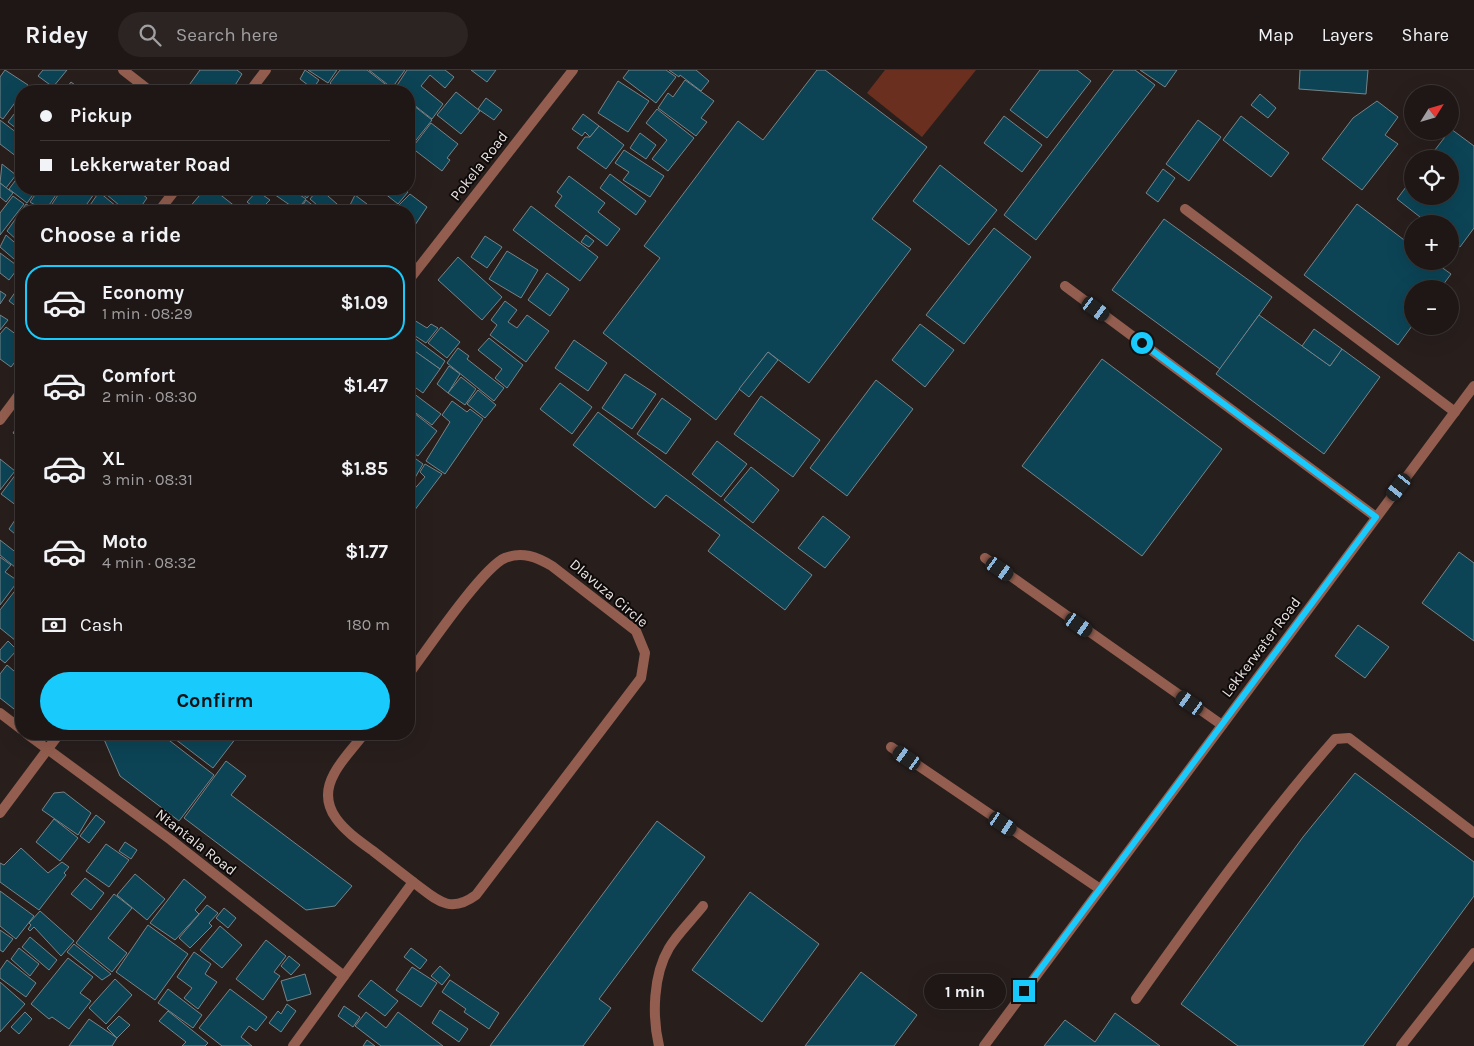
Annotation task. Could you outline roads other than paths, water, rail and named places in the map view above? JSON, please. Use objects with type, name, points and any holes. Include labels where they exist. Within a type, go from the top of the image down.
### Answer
[{"type":"street","points":[[123,70],[142,85]]},
{"type":"street","points":[[255,85],[266,70]]},
{"type":"street","name":"Pokela Road","points":[[415,272],[573,70]]},
{"type":"street","points":[[164,205],[171,195]]},
{"type":"street","points":[[1184,209],[1455,412]]},
{"type":"street","points":[[1065,286],[1376,517]]},
{"type":"street","name":"Lekkerwater Road","points":[[984,1046],[1474,386]]},
{"type":"street","points":[[1,416],[15,399]]},
{"type":"street","name":"Dlavuza Circle","points":[[413,882],[438,901],[453,906],[468,901],[485,884],[641,678],[645,659],[642,640],[632,628],[552,566],[537,557],[515,555],[492,565],[415,666]]},
{"type":"street","points":[[985,558],[1222,725]]},
{"type":"street","points":[[0,713],[15,725]]},
{"type":"street","points":[[1136,999],[1209,897],[1301,778],[1335,739],[1349,738],[1474,833]]},
{"type":"street","name":"Ntantala Road","points":[[35,740],[171,840],[344,976]]},
{"type":"street","points":[[0,813],[54,740]]},
{"type":"street","points":[[293,1046],[413,882],[349,833],[337,821],[330,810],[328,792],[334,774],[360,740]]},
{"type":"street","points":[[891,747],[1100,889]]},
{"type":"street","points":[[659,1046],[655,1027],[654,1006],[662,970],[669,949],[703,906]]},
{"type":"street","points":[[1402,1046],[1474,953]]}]
